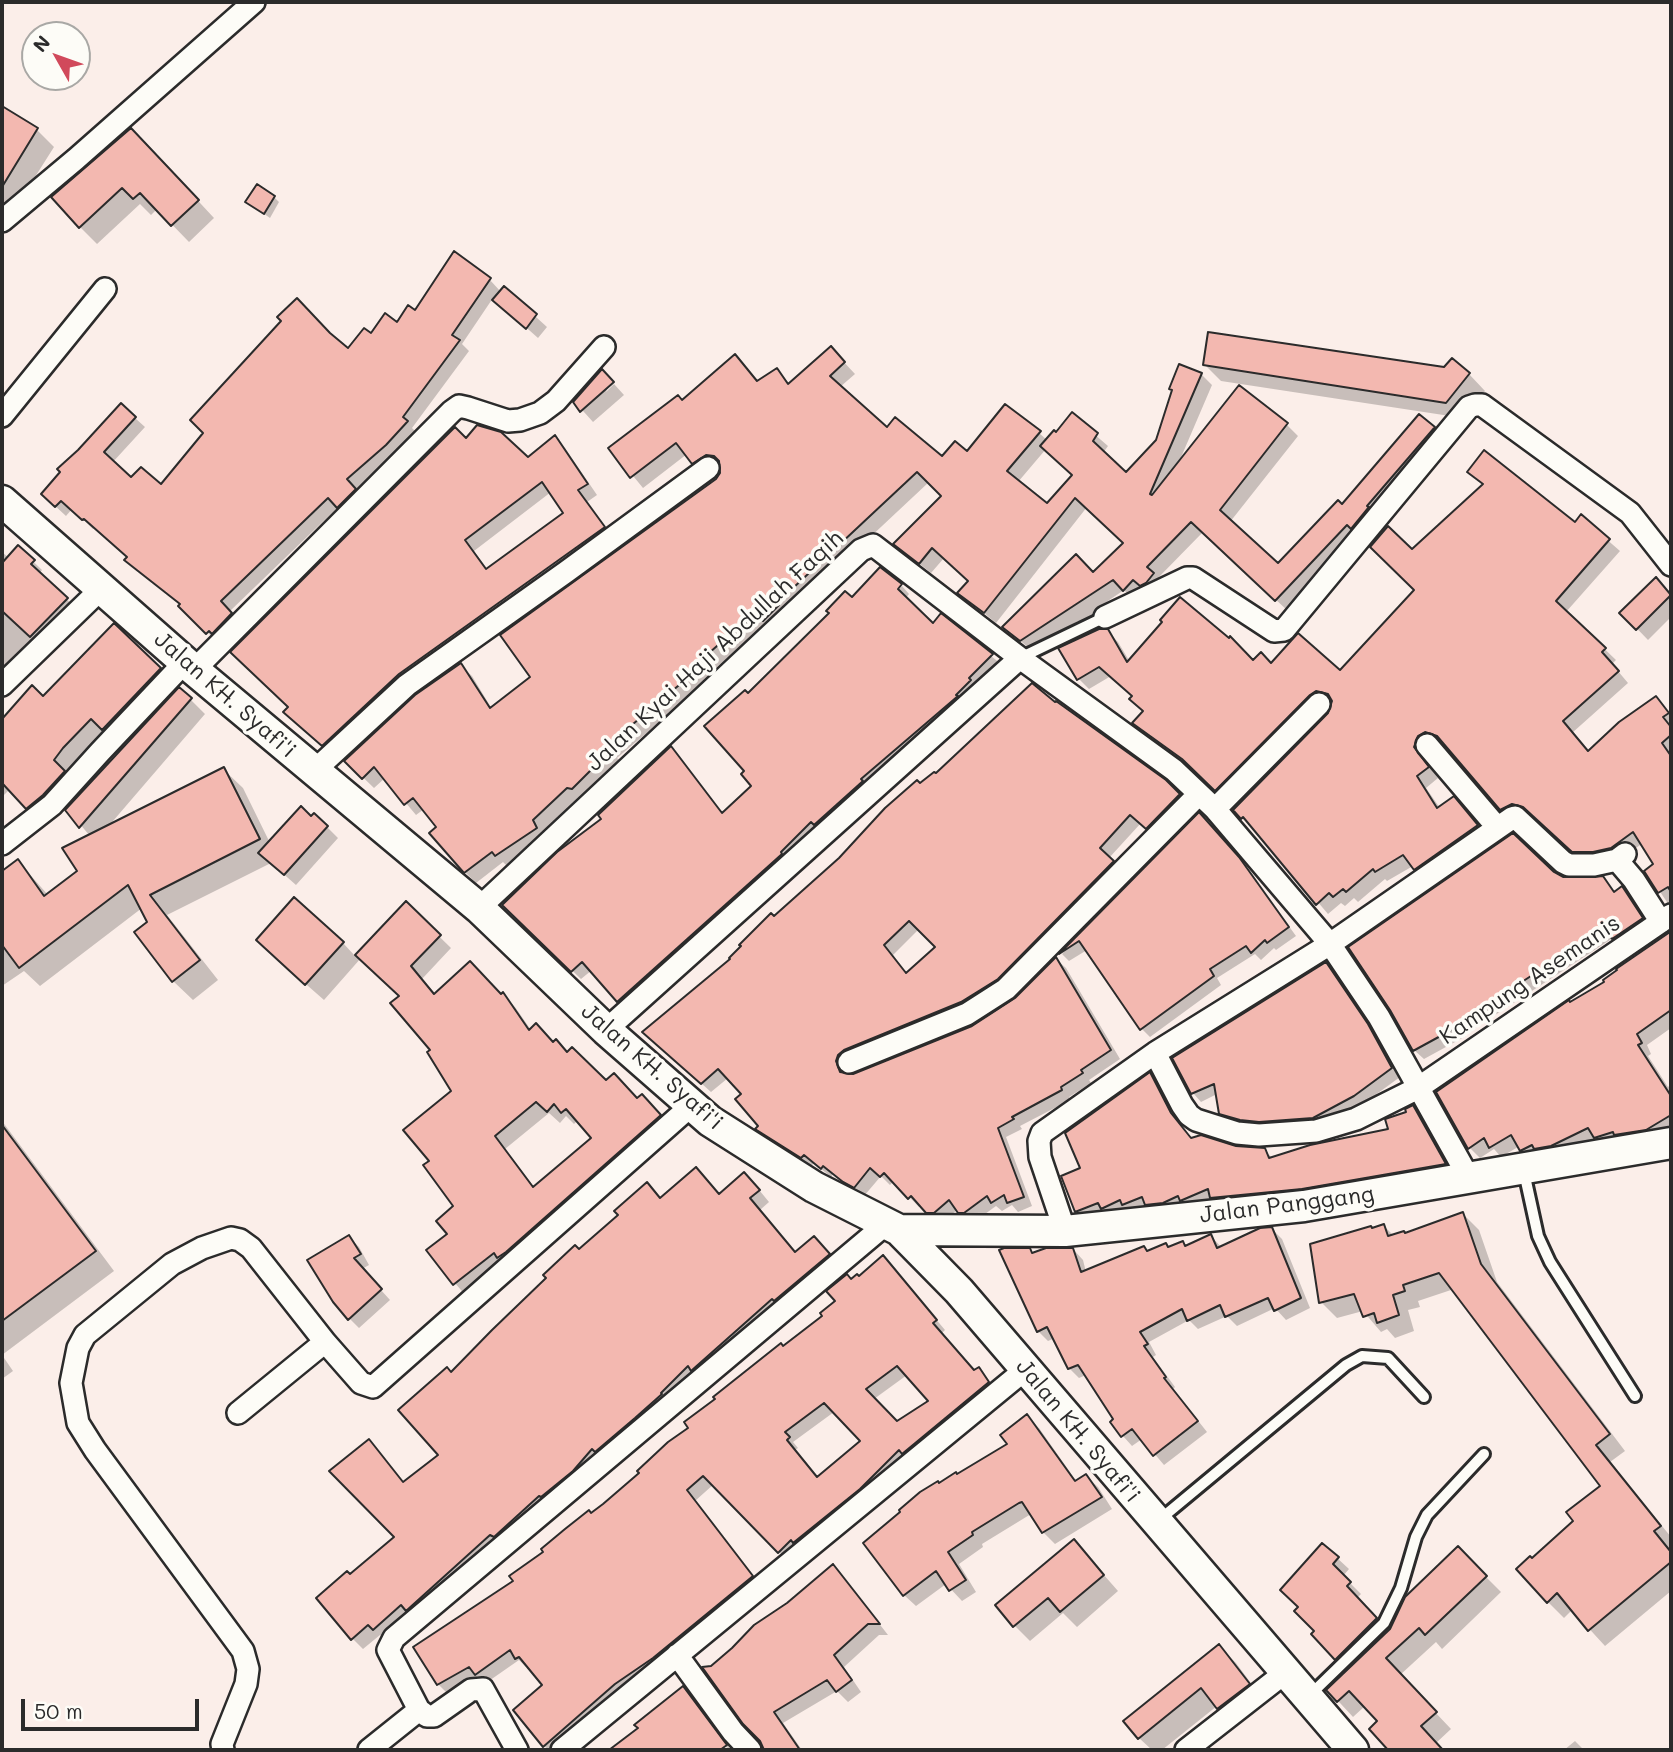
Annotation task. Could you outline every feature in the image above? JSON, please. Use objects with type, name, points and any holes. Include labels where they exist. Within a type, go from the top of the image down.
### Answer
[{"type":"main road","name":"Jalan KH. Syafi'i","points":[[2,501],[190,666],[479,908],[606,1030],[710,1121],[814,1187],[892,1227],[958,1291],[1353,1750]]},
{"type":"main road","name":"Jalan Panggang","points":[[892,1227],[1065,1231],[1304,1206],[1671,1143]]},
{"type":"street","points":[[2,221],[254,2]]},
{"type":"street","points":[[2,416],[104,289]]},
{"type":"street","points":[[2,844],[52,806],[100,752],[452,411],[459,406],[508,421],[540,413],[556,401],[604,347]]},
{"type":"street","points":[[1105,617],[1187,578],[1193,578],[1274,631],[1284,630],[1469,407],[1475,404],[1482,405],[1630,513],[1671,565]]},
{"type":"street","points":[[314,771],[407,685],[708,468]]},
{"type":"street","name":"Jalan Kyai Haji Abdullah Faqih","points":[[479,908],[867,546],[873,545],[1020,658],[1174,770],[1215,809],[1330,944],[1379,1017],[1469,1178]]},
{"type":"street","points":[[2,685],[102,588]]},
{"type":"street","points":[[606,1030],[1020,658]]},
{"type":"street","points":[[1215,809],[1319,704]]},
{"type":"street","points":[[1427,744],[1497,827]]},
{"type":"street","points":[[849,1062],[967,1014],[1006,989],[1199,794]]},
{"type":"street","points":[[1065,1231],[1040,1157],[1039,1141],[1042,1133],[1155,1053],[1330,944],[1515,817],[1563,862],[1594,865],[1621,857],[1634,880],[1666,918]]},
{"type":"street","name":"Kampung Asemanis","points":[[1155,1053],[1189,1115],[1196,1120],[1237,1133],[1259,1135],[1316,1131],[1356,1119],[1418,1088],[1666,918]]},
{"type":"street","points":[[223,1750],[222,1744],[246,1684],[248,1669],[243,1651],[78,1423],[71,1383],[78,1348],[85,1335],[172,1264],[202,1248],[230,1238],[240,1240],[251,1248],[361,1383],[369,1387],[377,1384],[692,1105]]},
{"type":"street","points":[[517,1750],[483,1689],[471,1690],[434,1716],[427,1716],[418,1710],[388,1650],[398,1633],[892,1227]]},
{"type":"street","points":[[238,1413],[325,1342]]},
{"type":"street","points":[[562,1750],[1026,1369]]},
{"type":"street","points":[[677,1656],[733,1732],[751,1750]]},
{"type":"street","points":[[1186,1750],[1286,1672]]},
{"type":"street","points":[[369,1750],[418,1710]]},
{"type":"lane","points":[[1020,658],[1105,617]]},
{"type":"lane","points":[[1524,1169],[1538,1236],[1550,1262],[1635,1396]]},
{"type":"lane","points":[[1156,1523],[1346,1365],[1362,1356],[1388,1358],[1424,1397]]},
{"type":"lane","points":[[1308,1697],[1384,1623],[1401,1588],[1416,1537],[1427,1515],[1484,1454]]},
{"type":"building","points":[[2,106],[38,128],[2,187]]},
{"type":"building","points":[[131,128],[199,200],[171,226],[140,193],[133,199],[122,188],[79,228],[51,197]]},
{"type":"building","points":[[257,184],[275,196],[264,214],[245,202]]},
{"type":"building","points":[[454,251],[491,278],[452,335],[460,340],[403,417],[408,421],[386,445],[347,479],[356,489],[337,508],[328,498],[221,601],[232,613],[212,634],[209,631],[206,634],[178,606],[180,604],[124,560],[127,557],[84,519],[61,501],[55,507],[41,494],[60,472],[57,469],[121,403],[136,417],[104,452],[131,477],[141,467],[161,484],[203,433],[190,420],[281,321],[277,317],[297,298],[348,348],[364,328],[371,333],[385,313],[397,322],[408,305],[415,310]]},
{"type":"building","points":[[504,286],[537,314],[526,329],[492,300]]},
{"type":"building","points":[[1208,332],[1444,367],[1452,358],[1470,373],[1446,403],[1203,365]]},
{"type":"building","points":[[831,346],[845,362],[830,376],[887,427],[895,417],[942,456],[955,441],[967,451],[1005,404],[1041,431],[1007,471],[1047,503],[1072,475],[1040,446],[1072,412],[1098,433],[1093,441],[1126,472],[1156,440],[1172,390],[1169,389],[1179,364],[1202,373],[1150,494],[1152,495],[1239,385],[1288,423],[1220,510],[1278,563],[1338,500],[1342,504],[1419,414],[1435,427],[1367,506],[1369,507],[1351,529],[1347,525],[1275,601],[1191,522],[1147,567],[1154,573],[1146,583],[1140,586],[1133,580],[1123,591],[1113,580],[1020,641],[1002,627],[1076,554],[1093,572],[1123,543],[1075,498],[984,613],[957,593],[968,581],[932,548],[919,564],[893,544],[941,496],[917,472],[777,603],[779,605],[763,621],[757,614],[733,632],[701,660],[704,664],[607,746],[611,750],[572,789],[567,788],[533,820],[537,828],[495,856],[492,852],[464,873],[429,833],[436,827],[413,798],[404,805],[374,767],[362,779],[344,761],[415,695],[461,663],[490,708],[530,677],[500,635],[716,479],[720,473],[719,461],[714,456],[706,455],[692,464],[676,443],[630,478],[608,448],[678,395],[682,400],[735,354],[757,381],[777,368],[788,384]]},
{"type":"building","points":[[602,369],[614,382],[580,412],[573,402]]},
{"type":"building","points":[[477,425],[501,432],[528,457],[555,435],[588,484],[578,490],[605,527],[399,674],[322,746],[283,712],[288,707],[230,652],[455,427],[466,438]],"holes":[[[542,482],[563,513],[486,569],[465,540]]]},
{"type":"building","points":[[1484,450],[1575,522],[1581,514],[1610,539],[1556,601],[1606,648],[1602,652],[1619,671],[1563,721],[1588,751],[1619,722],[1656,696],[1669,713],[1663,717],[1671,727],[1671,735],[1662,743],[1671,756],[1671,892],[1668,887],[1658,893],[1644,871],[1653,864],[1633,832],[1611,848],[1593,852],[1572,852],[1523,807],[1512,804],[1500,810],[1437,736],[1425,732],[1418,736],[1414,747],[1429,767],[1417,776],[1437,808],[1454,796],[1478,825],[1414,870],[1403,855],[1375,872],[1373,869],[1346,892],[1343,889],[1333,897],[1329,893],[1316,905],[1243,817],[1241,819],[1233,810],[1328,713],[1332,701],[1328,694],[1316,691],[1310,695],[1215,791],[1182,759],[1132,723],[1143,711],[1129,699],[1132,696],[1099,667],[1077,680],[1058,648],[1099,629],[1108,629],[1127,662],[1180,597],[1229,638],[1230,636],[1253,660],[1261,652],[1271,663],[1298,633],[1340,670],[1414,590],[1370,547],[1388,526],[1412,549],[1483,484],[1467,472]]},
{"type":"building","points":[[18,545],[35,560],[31,564],[68,598],[30,637],[2,611],[2,563]]},
{"type":"building","points":[[880,567],[902,584],[898,589],[933,623],[941,613],[993,654],[969,678],[971,680],[956,695],[958,696],[861,779],[863,781],[814,825],[811,822],[782,854],[617,1002],[582,962],[571,972],[502,905],[557,852],[601,819],[598,815],[671,746],[722,813],[751,786],[741,774],[744,771],[704,726],[745,690],[748,693],[829,613],[826,611],[845,591],[852,597]]},
{"type":"building","points":[[1656,577],[1671,595],[1636,630],[1619,613]]},
{"type":"building","points":[[114,623],[161,668],[102,730],[91,719],[63,748],[54,760],[65,771],[26,809],[2,783],[2,719],[32,685],[43,696]]},
{"type":"building","points":[[1032,683],[1166,780],[1180,794],[1146,829],[1130,815],[1100,848],[1114,861],[998,979],[961,1002],[844,1050],[838,1055],[836,1061],[840,1072],[853,1074],[972,1026],[1015,998],[1056,957],[1111,1050],[1081,1070],[1083,1073],[1061,1087],[1062,1090],[1012,1117],[1014,1119],[998,1128],[1024,1197],[1007,1203],[1004,1195],[991,1203],[987,1196],[964,1213],[958,1213],[949,1200],[934,1213],[926,1213],[911,1196],[908,1199],[884,1173],[880,1177],[870,1168],[854,1188],[843,1182],[823,1166],[821,1169],[804,1155],[801,1158],[755,1129],[758,1126],[735,1099],[741,1094],[718,1069],[701,1084],[642,1032],[730,959],[741,946],[739,945],[771,913],[774,916],[839,858],[885,808],[917,780],[920,783],[936,773]],"holes":[[[909,921],[935,947],[906,973],[884,945]]]},
{"type":"building","points":[[179,687],[192,698],[79,828],[65,810]]},
{"type":"building","points":[[224,767],[260,839],[150,895],[200,960],[172,982],[134,932],[147,922],[128,885],[19,968],[2,945],[2,871],[18,859],[44,896],[77,871],[62,848]]},
{"type":"building","points":[[301,806],[311,816],[314,813],[328,826],[284,875],[258,853]]},
{"type":"building","points":[[1199,812],[1239,857],[1289,927],[1267,943],[1265,940],[1251,953],[1246,946],[1210,969],[1214,976],[1140,1030],[1079,941],[1059,954]]},
{"type":"building","points":[[1513,833],[1554,872],[1563,877],[1603,876],[1614,892],[1622,886],[1643,918],[1612,939],[1605,928],[1457,1024],[1457,1027],[1413,1051],[1390,1010],[1348,947]]},
{"type":"building","points":[[294,897],[344,942],[305,985],[256,940]]},
{"type":"building","points":[[406,901],[441,935],[411,966],[434,994],[470,961],[501,994],[503,992],[529,1030],[536,1023],[553,1042],[556,1039],[567,1052],[572,1047],[606,1080],[614,1073],[637,1098],[642,1094],[661,1115],[506,1252],[497,1258],[494,1253],[453,1285],[426,1250],[447,1234],[436,1221],[453,1206],[423,1165],[429,1161],[403,1130],[451,1091],[427,1052],[430,1050],[390,1003],[399,996],[355,955]],"holes":[[[536,1102],[547,1112],[554,1104],[561,1113],[566,1109],[591,1138],[533,1187],[495,1136]]]},
{"type":"building","points":[[1670,932],[1671,1010],[1637,1034],[1642,1043],[1638,1045],[1671,1096],[1671,1115],[1646,1130],[1614,1135],[1613,1132],[1594,1138],[1588,1128],[1551,1146],[1534,1149],[1532,1145],[1520,1151],[1511,1135],[1489,1148],[1484,1138],[1468,1149],[1436,1092],[1569,1000],[1570,1002],[1604,982],[1616,969]]},
{"type":"building","points":[[1326,962],[1368,1024],[1392,1068],[1354,1096],[1313,1118],[1259,1122],[1240,1120],[1219,1114],[1214,1084],[1191,1094],[1172,1058]]},
{"type":"building","points":[[1150,1072],[1171,1113],[1191,1138],[1201,1135],[1236,1146],[1265,1148],[1269,1158],[1310,1145],[1388,1129],[1385,1119],[1406,1112],[1405,1109],[1413,1105],[1446,1164],[1302,1189],[1210,1198],[1208,1189],[1180,1201],[1178,1196],[1163,1203],[1145,1205],[1142,1197],[1122,1205],[1120,1200],[1101,1209],[1098,1203],[1075,1212],[1061,1176],[1080,1168],[1065,1133]]},
{"type":"building","points":[[2,1125],[96,1251],[2,1321]]},
{"type":"building","points":[[696,1167],[719,1194],[744,1172],[760,1190],[750,1198],[795,1252],[814,1236],[830,1254],[774,1301],[772,1299],[691,1371],[688,1366],[635,1418],[595,1452],[592,1449],[573,1471],[539,1496],[494,1537],[490,1535],[406,1611],[401,1605],[373,1630],[368,1625],[351,1640],[316,1598],[347,1571],[350,1574],[394,1537],[329,1471],[369,1439],[403,1482],[438,1455],[398,1410],[447,1367],[451,1372],[546,1278],[543,1275],[575,1245],[579,1249],[618,1215],[614,1211],[647,1182],[660,1198]]},
{"type":"building","points":[[1463,1212],[1481,1264],[1610,1434],[1596,1445],[1661,1526],[1654,1531],[1671,1552],[1671,1562],[1588,1631],[1557,1593],[1547,1603],[1516,1569],[1573,1521],[1566,1512],[1600,1486],[1439,1273],[1403,1285],[1405,1291],[1393,1295],[1399,1315],[1377,1323],[1374,1313],[1363,1317],[1354,1294],[1319,1303],[1310,1244],[1384,1224],[1388,1236],[1404,1231],[1405,1233]]},
{"type":"building","points":[[1272,1227],[1301,1298],[1274,1311],[1268,1298],[1225,1317],[1220,1305],[1187,1321],[1182,1309],[1140,1332],[1148,1344],[1144,1346],[1166,1377],[1164,1378],[1198,1421],[1153,1456],[1132,1429],[1121,1437],[1110,1422],[1113,1419],[1078,1365],[1068,1369],[1047,1327],[1037,1332],[999,1250],[1030,1248],[1032,1253],[1046,1248],[1073,1248],[1081,1272],[1144,1246],[1147,1251],[1166,1243],[1168,1247],[1183,1241],[1185,1246],[1211,1234],[1217,1248],[1260,1228]]},
{"type":"building","points":[[349,1235],[361,1254],[354,1258],[382,1289],[348,1320],[333,1302],[307,1260]]},
{"type":"building","points":[[883,1255],[937,1320],[933,1323],[974,1370],[979,1367],[989,1382],[902,1454],[899,1450],[860,1489],[793,1543],[791,1540],[778,1553],[703,1476],[687,1490],[753,1576],[653,1658],[615,1684],[543,1747],[513,1710],[542,1685],[519,1657],[515,1659],[510,1650],[475,1675],[469,1667],[437,1685],[413,1647],[513,1581],[509,1576],[543,1552],[541,1549],[565,1529],[589,1510],[591,1513],[603,1504],[639,1473],[637,1471],[668,1442],[688,1428],[684,1422],[715,1399],[713,1397],[781,1343],[783,1346],[822,1316],[820,1313],[835,1301],[826,1291],[847,1274],[851,1279],[857,1274],[859,1276]],"holes":[[[897,1366],[928,1401],[897,1421],[866,1389]],[[824,1403],[860,1441],[817,1477],[787,1440],[790,1437],[785,1432]]]},
{"type":"building","points":[[1027,1414],[1075,1481],[1086,1474],[1102,1497],[1042,1533],[1022,1502],[1019,1503],[972,1532],[973,1535],[948,1552],[966,1580],[949,1591],[936,1571],[903,1596],[863,1543],[920,1492],[956,1472],[957,1474],[1007,1444],[1000,1435]]},
{"type":"building","points":[[1074,1539],[1104,1575],[1060,1612],[1048,1598],[1013,1627],[995,1605]]},
{"type":"building","points":[[1322,1543],[1339,1557],[1333,1564],[1351,1582],[1347,1586],[1377,1618],[1335,1660],[1311,1634],[1314,1631],[1294,1611],[1298,1607],[1280,1590]]},
{"type":"building","points":[[1458,1546],[1487,1576],[1425,1635],[1419,1628],[1386,1658],[1437,1712],[1421,1726],[1443,1750],[1388,1750],[1369,1729],[1377,1721],[1349,1691],[1337,1702],[1326,1690],[1390,1629],[1405,1597]]},
{"type":"building","points":[[833,1564],[880,1624],[868,1624],[834,1655],[852,1680],[836,1692],[827,1680],[774,1712],[800,1750],[764,1750],[760,1741],[743,1724],[702,1667],[711,1666],[754,1625],[787,1603]]},
{"type":"building","points":[[1219,1644],[1250,1684],[1217,1709],[1201,1688],[1138,1739],[1123,1721]]},
{"type":"building","points":[[683,1686],[727,1745],[720,1750],[609,1750],[638,1728],[634,1725]]}]
